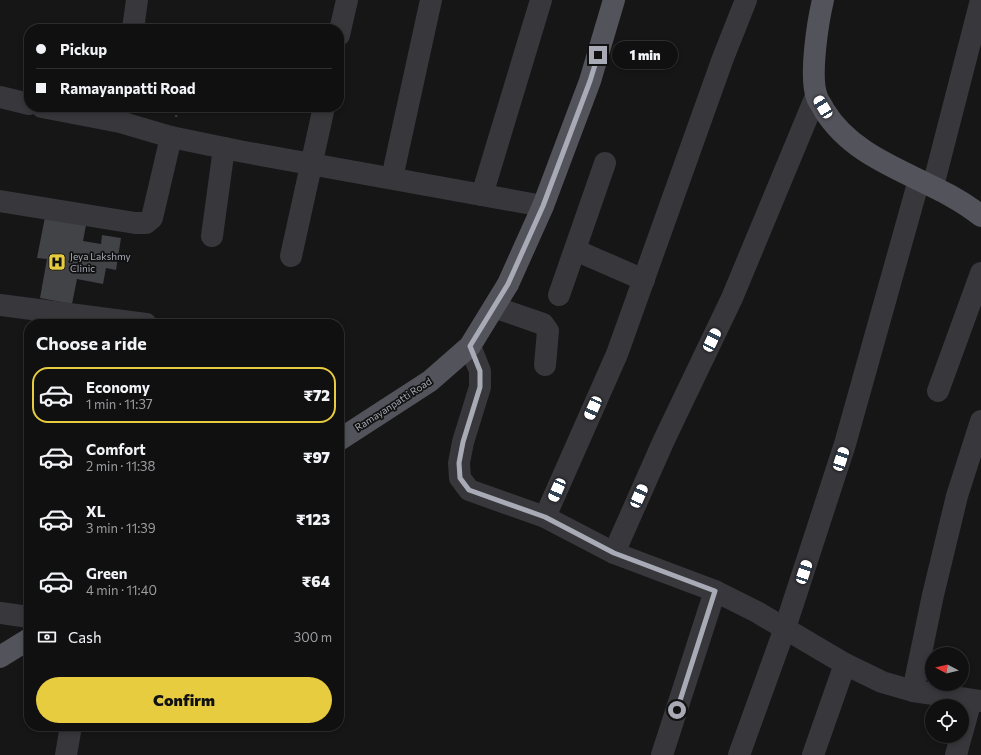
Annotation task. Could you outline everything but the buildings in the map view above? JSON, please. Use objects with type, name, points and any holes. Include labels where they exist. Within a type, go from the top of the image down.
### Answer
[{"type":"main road","name":"Ramayanpatti Road","points":[[344,437],[430,382],[470,346],[508,284],[543,206],[590,81],[614,0]]},
{"type":"main road","points":[[823,0],[819,17],[814,72],[816,96],[830,118],[848,138],[880,161],[965,203],[981,216]]},
{"type":"main road","points":[[0,657],[24,642]]},
{"type":"street","points":[[134,24],[137,0]]},
{"type":"street","points":[[342,24],[347,0]]},
{"type":"street","points":[[392,178],[431,0]]},
{"type":"street","points":[[482,195],[541,0]]},
{"type":"street","points":[[545,517],[617,354],[722,58],[746,0]]},
{"type":"street","points":[[739,755],[785,628],[845,444],[981,0]]},
{"type":"street","points":[[614,553],[664,440],[732,298],[816,96]]},
{"type":"street","points":[[0,97],[24,103]]},
{"type":"street","points":[[99,112],[122,114],[171,137],[311,165],[392,178],[543,206]]},
{"type":"street","points":[[291,256],[323,112]]},
{"type":"street","points":[[0,201],[135,223],[146,223],[152,218],[171,137]]},
{"type":"street","points":[[212,236],[224,148]]},
{"type":"street","points":[[559,294],[605,163]]},
{"type":"street","points":[[575,250],[644,280]]},
{"type":"street","points":[[938,391],[981,273]]},
{"type":"street","points":[[0,305],[108,319]]},
{"type":"street","points":[[494,307],[543,324],[548,331],[545,366]]},
{"type":"street","points":[[470,346],[480,371],[480,387],[463,442],[459,463],[460,478],[469,490],[545,517],[614,553],[715,591],[785,628],[845,664],[882,682],[913,691],[976,701],[969,717]]},
{"type":"street","points":[[913,691],[933,595],[957,496],[981,421]]},
{"type":"street","points":[[662,755],[715,591]]},
{"type":"street","points":[[0,613],[24,616]]},
{"type":"street","points":[[813,755],[845,664]]},
{"type":"street","points":[[66,755],[70,731]]},
{"type":"street","points":[[956,755],[959,743]]},
{"type":"place","name":"Jeya Lakshmy Clinic","points":[[57,262]]},
{"type":"route","points":[[598,55],[590,81],[543,206],[508,284],[470,346],[480,371],[480,387],[463,442],[459,463],[460,478],[469,490],[545,517],[614,553],[715,591],[677,710]]}]
